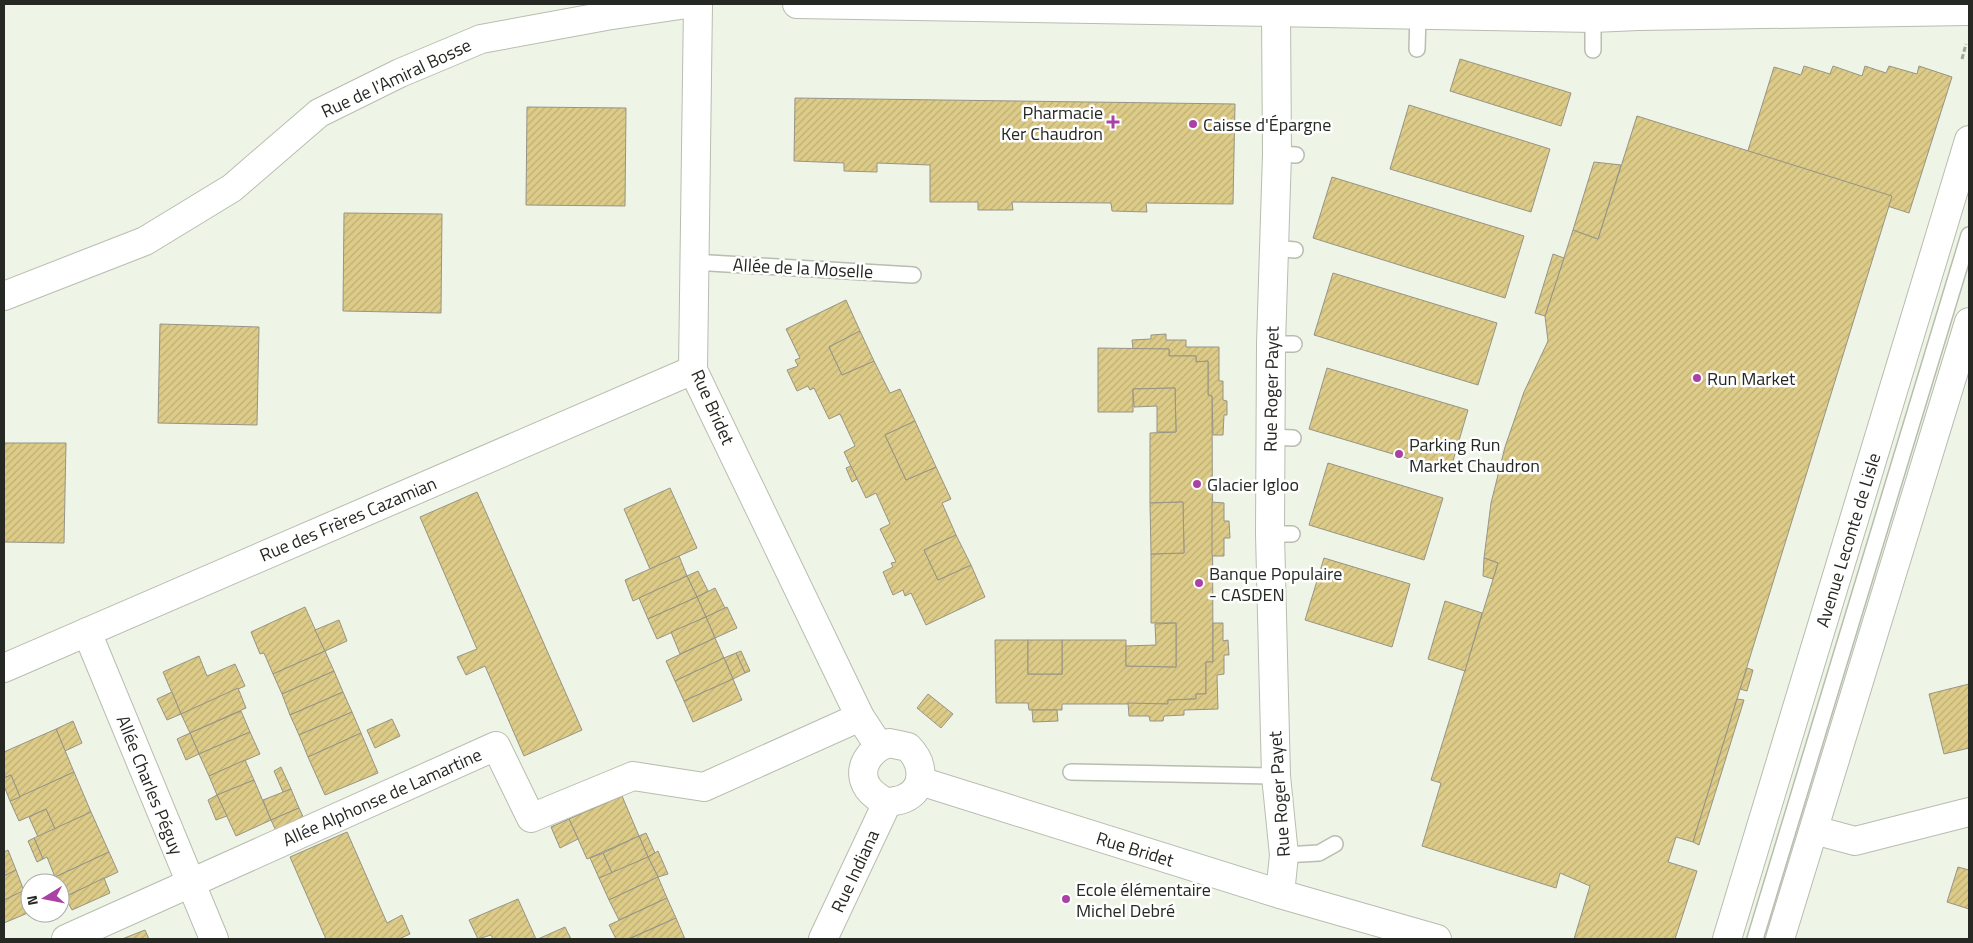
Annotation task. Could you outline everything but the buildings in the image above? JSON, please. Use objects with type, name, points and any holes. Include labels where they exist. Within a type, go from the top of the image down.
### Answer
[{"type":"street","name":"Rue de l'Amiral Bosse","points":[[4,296],[145,241],[232,188],[319,113],[400,73],[481,39],[606,16],[687,4]]},
{"type":"street","name":"Rue Bridet","points":[[698,4],[693,370],[860,717],[879,746]]},
{"type":"street","points":[[797,4],[1276,8],[1418,15],[1592,18],[1638,10],[1969,12]]},
{"type":"street","name":"Rue Roger Payet","points":[[1276,8],[1287,154],[1282,438],[1282,633],[1276,776],[1284,855],[1280,894]]},
{"type":"street","name":"Avenue Leconte de Lisle","points":[[1727,939],[1969,140]]},
{"type":"street","points":[[1780,939],[1963,365],[1969,322]]},
{"type":"street","name":"Rue des Frères Cazamian","points":[[4,668],[693,370]]},
{"type":"street","name":"Allée Charles Péguy","points":[[87,632],[214,939]]},
{"type":"street","name":"Allée Alphonse de Lamartine","points":[[66,939],[496,746],[530,818],[633,776],[674,784],[704,787],[860,717]]},
{"type":"street","points":[[889,743],[908,747],[920,763],[920,781],[909,796],[901,800],[887,802],[875,795],[864,780],[866,760],[879,746],[889,743]]},
{"type":"street","name":"Rue Bridet","points":[[920,781],[1280,894],[1437,939]]},
{"type":"street","name":"Rue Indiana","points":[[823,939],[887,802]]},
{"type":"street","points":[[1814,830],[1855,840],[1969,812]]},
{"type":"lane","points":[[1417,50],[1418,15]]},
{"type":"lane","points":[[1592,18],[1593,50]]},
{"type":"lane","name":"Avenue Leconte de Lisle","points":[[1755,939],[1969,235]]},
{"type":"lane","name":"Allée de la Moselle","points":[[693,262],[914,275]]},
{"type":"lane","points":[[1071,772],[1276,776]]},
{"type":"lane","points":[[1284,855],[1319,853],[1335,844]]},
{"type":"place","name":"Pharmacie Ker Chaudron","points":[[1113,122]]},
{"type":"place","name":"Caisse d'Épargne","points":[[1193,124]]},
{"type":"place","name":"Run Market","points":[[1697,378]]},
{"type":"place","name":"Parking Run Market Chaudron","points":[[1399,454]]},
{"type":"place","name":"Glacier Igloo","points":[[1197,484]]},
{"type":"place","name":"Banque Populaire - CASDEN","points":[[1199,583]]},
{"type":"place","name":"Ecole élémentaire Michel Debré","points":[[1066,899]]}]
